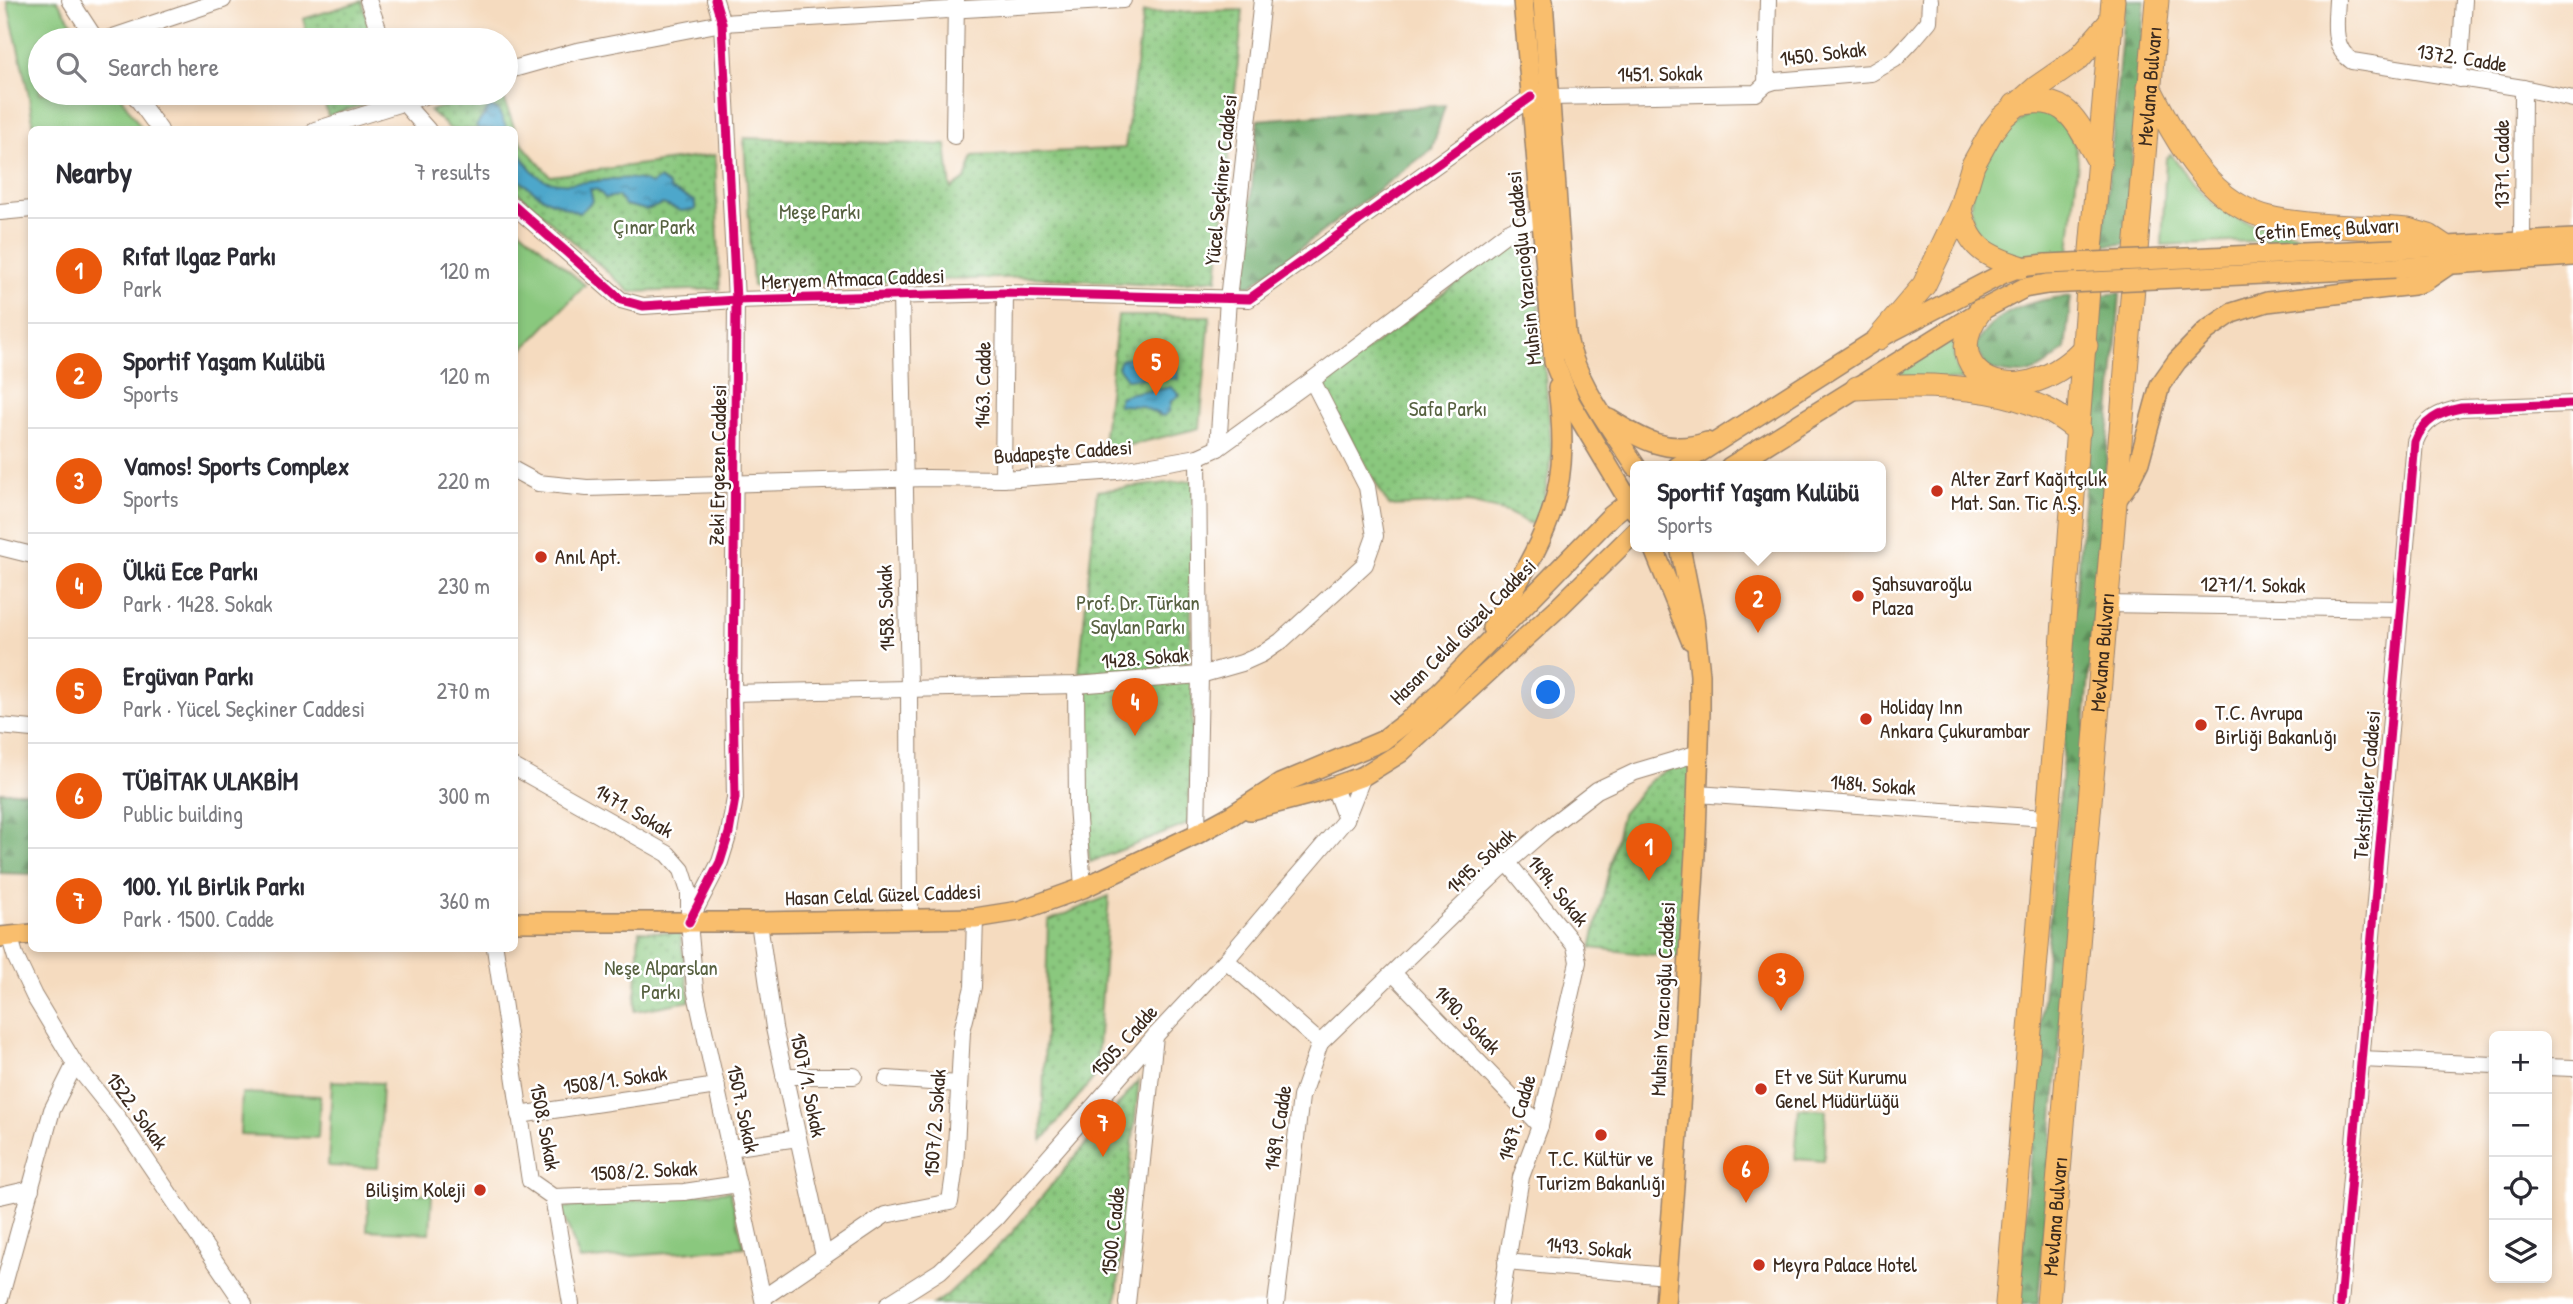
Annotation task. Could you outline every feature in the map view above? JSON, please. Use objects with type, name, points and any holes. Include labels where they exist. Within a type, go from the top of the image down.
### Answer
[{"type":"highway","name":"Mevlana Bulvarı","points":[[2048,1304],[2157,0]]},
{"type":"highway","name":"Mevlana Bulvarı","points":[[2007,1304],[2062,648],[2086,346],[2090,261],[2113,10]]},
{"type":"highway","points":[[1879,338],[1924,285],[1959,209],[1968,175],[1992,131],[2015,105],[2078,59],[2113,10]]},
{"type":"highway","points":[[2149,87],[2182,147],[2202,173],[2220,192],[2245,209],[2274,219],[2408,230],[2429,236],[2447,255]]},
{"type":"highway","points":[[2015,105],[2046,100],[2062,107],[2100,163]]},
{"type":"highway","points":[[1959,209],[1967,233],[1980,250],[1990,257],[2020,267]]},
{"type":"highway","points":[[1980,311],[1968,332],[1966,354],[1972,367],[1994,381],[2018,384],[2036,381],[2067,366],[2086,346]]},
{"type":"highway","points":[[1857,388],[1904,386],[1980,392],[2035,404],[2056,414],[2079,431]]},
{"type":"main road","name":"Muhsin Yazıcıoğlu Caddesi","points":[[1523,0],[1541,97],[1566,334],[1571,359],[1601,414],[1632,461]]},
{"type":"main road","name":"Muhsin Yazıcıoğlu Caddesi","points":[[1543,0],[1540,216],[1555,362],[1570,402],[1630,498]]},
{"type":"main road","name":"Çetin Emeç Bulvarı","points":[[2533,247],[2573,228]]},
{"type":"main road","name":"Çetin Emeç Bulvarı","points":[[2047,274],[2394,259],[2533,247],[2573,239]]},
{"type":"main road","name":"Çetin Emeç Bulvarı","points":[[2533,247],[2573,257]]},
{"type":"main road","name":"Çetin Emeç Bulvarı","points":[[2533,247],[2573,268]]},
{"type":"main road","points":[[2115,502],[2139,462],[2161,385],[2193,341],[2221,320],[2267,302],[2413,285],[2425,281],[2447,255]]},
{"type":"main road","points":[[1687,461],[1879,338],[2004,273],[2020,267],[2047,274]]},
{"type":"main road","points":[[1740,461],[1980,311],[2047,274]]},
{"type":"main road","points":[[1480,650],[1541,540],[1554,505],[1561,464],[1562,429],[1555,362]]},
{"type":"main road","points":[[1601,414],[1644,441],[1672,447],[1693,447],[1728,435]]},
{"type":"main road","name":"Hasan Celal Güzel Caddesi","points":[[518,922],[759,922],[975,918],[1018,911],[1083,888],[1232,816],[1280,784],[1382,741],[1423,709],[1611,516],[1630,505]]},
{"type":"main road","name":"Hasan Celal Güzel Caddesi","points":[[1232,816],[1334,787],[1363,776],[1400,753],[1560,606],[1630,537]]},
{"type":"main road","name":"Muhsin Yazıcıoğlu Caddesi","points":[[1655,552],[1681,620],[1698,655]]},
{"type":"main road","name":"Muhsin Yazıcıoğlu Caddesi","points":[[1665,1304],[1680,1107],[1699,753],[1698,655],[1694,617],[1681,552]]},
{"type":"main road","points":[[1349,754],[1363,776]]},
{"type":"main road","points":[[1325,764],[1334,787]]},
{"type":"main road","points":[[5,936],[28,934]]},
{"type":"street","points":[[70,0],[88,28]]},
{"type":"street","points":[[132,28],[178,8],[223,0]]},
{"type":"street","points":[[368,0],[378,28]]},
{"type":"street","name":"Zeki Ergezen Caddesi","points":[[689,922],[720,862],[735,798],[733,693],[736,300],[722,23],[715,0]]},
{"type":"street","points":[[518,68],[577,51],[722,23],[956,4],[1123,0]]},
{"type":"street","name":"Yücel Seçkiner Caddesi","points":[[1218,448],[1228,299],[1262,0]]},
{"type":"street","points":[[1766,83],[1768,0]]},
{"type":"street","name":"1450. Sokak","points":[[1766,83],[1871,73],[1895,59],[1921,31],[1929,21],[1930,0]]},
{"type":"street","name":"1372. Cadde","points":[[2337,0],[2339,49],[2351,61],[2523,88],[2573,99]]},
{"type":"street","points":[[2459,79],[2464,0]]},
{"type":"street","points":[[954,136],[956,4]]},
{"type":"street","name":"1451. Sokak","points":[[1541,97],[1756,93],[1766,83]]},
{"type":"street","name":"1371. Cadde","points":[[2523,88],[2533,247]]},
{"type":"street","name":"Meryem Atmaca Caddesi","points":[[518,210],[621,300],[643,306],[736,300],[1005,293],[1249,299],[1541,97]]},
{"type":"street","points":[[142,105],[157,126]]},
{"type":"street","points":[[326,126],[381,105]]},
{"type":"street","points":[[409,105],[426,126]]},
{"type":"street","points":[[0,212],[28,209]]},
{"type":"street","name":"Budapeşte Caddesi","points":[[518,472],[538,483],[562,487],[734,485],[904,479],[1003,479],[1116,471],[1198,457],[1218,448],[1312,380],[1508,232],[1540,216]]},
{"type":"street","name":"1463. Cadde","points":[[1003,479],[1005,293]]},
{"type":"street","name":"1458. Sokak","points":[[901,295],[909,688],[910,920]]},
{"type":"street","name":"1428. Sokak","points":[[733,693],[1076,685],[1200,675],[1242,663],[1262,654],[1281,641],[1365,564],[1375,536],[1367,487],[1312,380]]},
{"type":"street","name":"Tekstilciler Caddesi","points":[[2340,1304],[2413,451],[2418,433],[2432,417],[2462,408],[2573,404]]},
{"type":"street","points":[[1197,834],[1200,675],[1198,457]]},
{"type":"street","points":[[0,547],[28,554]]},
{"type":"street","name":"1271/1. Sokak","points":[[2106,604],[2399,609]]},
{"type":"street","points":[[1076,685],[1077,805],[1083,888]]},
{"type":"street","points":[[0,726],[28,729]]},
{"type":"street","name":"1495. Sokak","points":[[1320,1043],[1508,863],[1597,790],[1635,772],[1699,753]]},
{"type":"street","name":"1471. Sokak","points":[[518,769],[668,854],[682,870],[689,892],[689,922]]},
{"type":"street","name":"1505. Cadde","points":[[888,1304],[940,1271],[979,1235],[1226,960],[1346,819],[1363,776]]},
{"type":"street","points":[[1334,787],[1346,819]]},
{"type":"street","name":"1484. Sokak","points":[[1697,794],[2046,818]]},
{"type":"street","name":"1494. Sokak","points":[[1508,863],[1575,946]]},
{"type":"street","name":"1507/2. Sokak","points":[[764,1301],[885,1215],[950,1202],[955,1167],[962,1031],[973,987],[975,918]]},
{"type":"street","name":"1507. Sokak","points":[[689,922],[695,989],[764,1301]]},
{"type":"street","name":"1507/1. Sokak","points":[[759,922],[774,1028],[824,1256]]},
{"type":"street","name":"1522. Sokak","points":[[5,936],[34,996],[75,1064],[118,1118],[244,1304]]},
{"type":"street","name":"1487. Cadde","points":[[1500,1304],[1521,1177],[1540,1126],[1578,962],[1575,946]]},
{"type":"street","name":"1508. Sokak","points":[[496,952],[530,1181],[553,1197],[571,1304]]},
{"type":"street","points":[[1226,960],[1320,1043]]},
{"type":"street","name":"1490. Sokak","points":[[1394,974],[1540,1126]]},
{"type":"street","name":"1500. Cadde","points":[[1126,1304],[1155,1036]]},
{"type":"street","name":"1489. Cadde","points":[[1276,1304],[1301,1097],[1320,1043]]},
{"type":"street","points":[[2361,1059],[2489,1065]]},
{"type":"street","points":[[0,1299],[52,1110],[75,1064]]},
{"type":"street","points":[[2552,1067],[2573,1069]]},
{"type":"street","points":[[784,1076],[854,1076]]},
{"type":"street","points":[[887,1079],[959,1084]]},
{"type":"street","name":"1508/1. Sokak","points":[[519,1115],[717,1086]]},
{"type":"street","points":[[730,1148],[798,1138]]},
{"type":"street","name":"1508/2. Sokak","points":[[553,1197],[684,1192],[738,1184]]},
{"type":"street","points":[[0,1196],[31,1189]]},
{"type":"street","name":"1493. Sokak","points":[[1506,1262],[1668,1276]]},
{"type":"green space","points":[[7,0],[57,0],[75,28],[28,28],[28,91]]},
{"type":"green space","points":[[2125,0],[2145,0],[2125,244],[2103,245]]},
{"type":"green space","points":[[362,1],[369,28],[306,28],[303,19]]},
{"type":"green space","name":"Meşe Parkı","points":[[1243,10],[1217,279],[1152,285],[1031,277],[753,286],[744,138],[946,145],[951,189],[965,179],[973,156],[1125,148],[1143,13]]},
{"type":"green space","points":[[30,105],[126,105],[140,126],[34,126]]},
{"type":"green space","points":[[325,105],[362,105],[328,116]]},
{"type":"green space","name":"Çınar Park","points":[[448,105],[506,105],[514,126],[447,126],[430,111]]},
{"type":"green space","points":[[1445,105],[1432,149],[1250,286],[1243,285],[1258,120]]},
{"type":"green space","points":[[2036,110],[2053,110],[2073,140],[2078,161],[2069,252],[2024,258],[1979,243],[1971,197],[1982,167],[2001,139],[2024,117]]},
{"type":"green space","name":"Çınar Park","points":[[518,136],[550,176],[715,155],[720,289],[630,292],[518,193]]},
{"type":"green space","points":[[2171,154],[2203,195],[2235,217],[2274,230],[2323,238],[2162,245],[2166,158]]},
{"type":"green space","points":[[518,228],[585,285],[518,355]]},
{"type":"green space","name":"Safa Parkı","points":[[1509,244],[1534,245],[1552,455],[1540,522],[1537,527],[1507,512],[1469,503],[1389,506],[1345,429],[1315,389]]},
{"type":"green space","points":[[2120,293],[2038,1304],[2018,1304],[2101,295]]},
{"type":"green space","points":[[2071,296],[2065,349],[2055,358],[2029,373],[2011,374],[1987,369],[1975,345],[1993,323],[2016,308]]},
{"type":"green space","points":[[1118,316],[1210,316],[1200,428],[1102,452]]},
{"type":"green space","points":[[1954,339],[1954,360],[1963,380],[1886,379]]},
{"type":"green space","name":"Prof. Dr. Türkan Saylan Parkı","points":[[1194,480],[1190,661],[1127,674],[1079,672],[1097,491]]},
{"type":"green space","points":[[1194,678],[1188,824],[1090,862],[1080,782],[1078,689]]},
{"type":"green space","points":[[1699,753],[1688,959],[1591,948],[1622,814],[1651,779]]},
{"type":"green space","points":[[0,792],[28,792],[28,874],[0,873]]},
{"type":"green space","points":[[1109,896],[1096,1075],[1042,1141],[1048,921]]},
{"type":"green space","name":"Neşe Alparslan Parkı","points":[[639,931],[680,933],[690,1001],[635,1011]]},
{"type":"green space","points":[[1139,1080],[1116,1304],[933,1304],[946,1296],[1011,1234]]},
{"type":"green space","points":[[332,1081],[382,1083],[378,1168],[328,1166]]},
{"type":"green space","points":[[242,1093],[320,1096],[318,1138],[240,1135]]},
{"type":"green space","points":[[1799,1108],[1826,1110],[1824,1161],[1795,1159]]},
{"type":"green space","points":[[730,1191],[744,1247],[580,1260],[561,1208]]},
{"type":"green space","points":[[369,1192],[432,1194],[430,1233],[367,1230]]},
{"type":"water","points":[[490,107],[498,110],[506,126],[476,126]]},
{"type":"water","points":[[518,149],[530,168],[548,181],[576,183],[624,179],[651,184],[659,179],[671,190],[695,201],[695,210],[681,211],[663,204],[646,210],[625,205],[618,196],[605,198],[598,190],[590,189],[593,201],[579,213],[543,198],[518,179]]},
{"type":"water","points":[[1166,353],[1176,355],[1178,379],[1127,379],[1118,367],[1121,360],[1128,357],[1135,356],[1148,362]]},
{"type":"water","points":[[1171,387],[1180,395],[1171,401],[1169,412],[1163,416],[1140,406],[1118,405],[1120,397],[1126,394]]},
{"type":"cycle path","points":[[689,922],[720,862],[729,833],[735,798],[733,693],[736,300],[722,23],[715,0]]},
{"type":"cycle path","points":[[518,210],[621,300],[643,306],[736,300],[1005,293],[1249,299],[1531,97]]},
{"type":"cycle path","points":[[2340,1304],[2415,442],[2428,423],[2439,415],[2461,408],[2573,404]]},
{"type":"place","name":"Ergüvan Parkı","points":[[1156,396]]},
{"type":"place","name":"Alter Zarf Kağıtçılık Mat. San. Tic A.Ş.","points":[[1937,491]]},
{"type":"place","name":"Anıl Apt.","points":[[541,557]]},
{"type":"place","name":"Şahsuvaroğlu Plaza","points":[[1858,596]]},
{"type":"place","name":"Sportif Yaşam Kulübü","points":[[1758,633]]},
{"type":"place","name":"Holiday Inn Ankara Çukurambar","points":[[1866,719]]},
{"type":"place","name":"T.C. Avrupa Birliği Bakanlığı","points":[[2201,725]]},
{"type":"place","name":"Ülkü Ece Parkı","points":[[1135,736]]},
{"type":"place","name":"Rıfat Ilgaz Parkı","points":[[1649,881]]},
{"type":"place","name":"Vamos! Sports Complex","points":[[1781,1011]]},
{"type":"place","name":"Et ve Süt Kurumu Genel Müdürlüğü","points":[[1761,1089]]},
{"type":"place","name":"T.C. Kültür ve Turizm Bakanlığı","points":[[1601,1135]]},
{"type":"place","name":"100. Yıl Birlik Parkı","points":[[1103,1157]]},
{"type":"place","name":"Bilişim Koleji","points":[[480,1190]]},
{"type":"place","name":"TÜBİTAK ULAKBİM","points":[[1746,1203]]},
{"type":"place","name":"Meyra Palace Hotel","points":[[1759,1265]]}]
